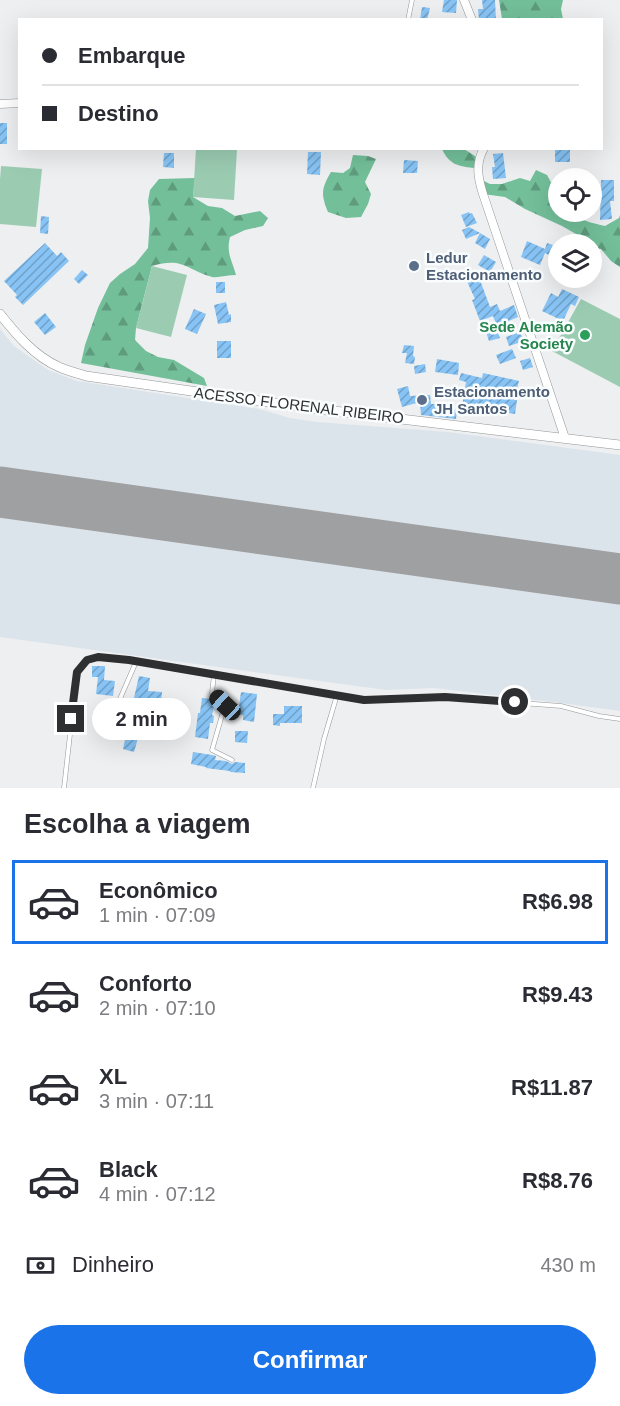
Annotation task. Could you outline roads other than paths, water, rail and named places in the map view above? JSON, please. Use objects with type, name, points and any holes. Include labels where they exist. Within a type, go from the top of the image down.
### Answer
[{"type":"street","points":[[464,0],[471,18]]},
{"type":"street","points":[[0,104],[18,102]]},
{"type":"street","points":[[483,150],[479,158],[478,178],[566,438]]},
{"type":"street","name":"ACESSO FLORENAL RIBEIRO","points":[[0,314],[34,352],[58,367],[86,376],[317,409],[620,445]]},
{"type":"lane","points":[[408,18],[412,0]]},
{"type":"lane","points":[[64,788],[77,672],[87,660],[98,657],[364,700],[445,697],[561,706],[620,719]]},
{"type":"lane","points":[[136,662],[119,700],[142,712],[136,734]]},
{"type":"lane","points":[[214,675],[212,693],[225,705],[212,750],[232,760]]},
{"type":"lane","points":[[313,788],[337,695]]},
{"type":"place","name":"Ledur Estacionamento","points":[[414,266]]},
{"type":"place","name":"Sede Alemão Society","points":[[585,335]]},
{"type":"place","name":"Estacionamento JH Santos","points":[[422,400]]}]
